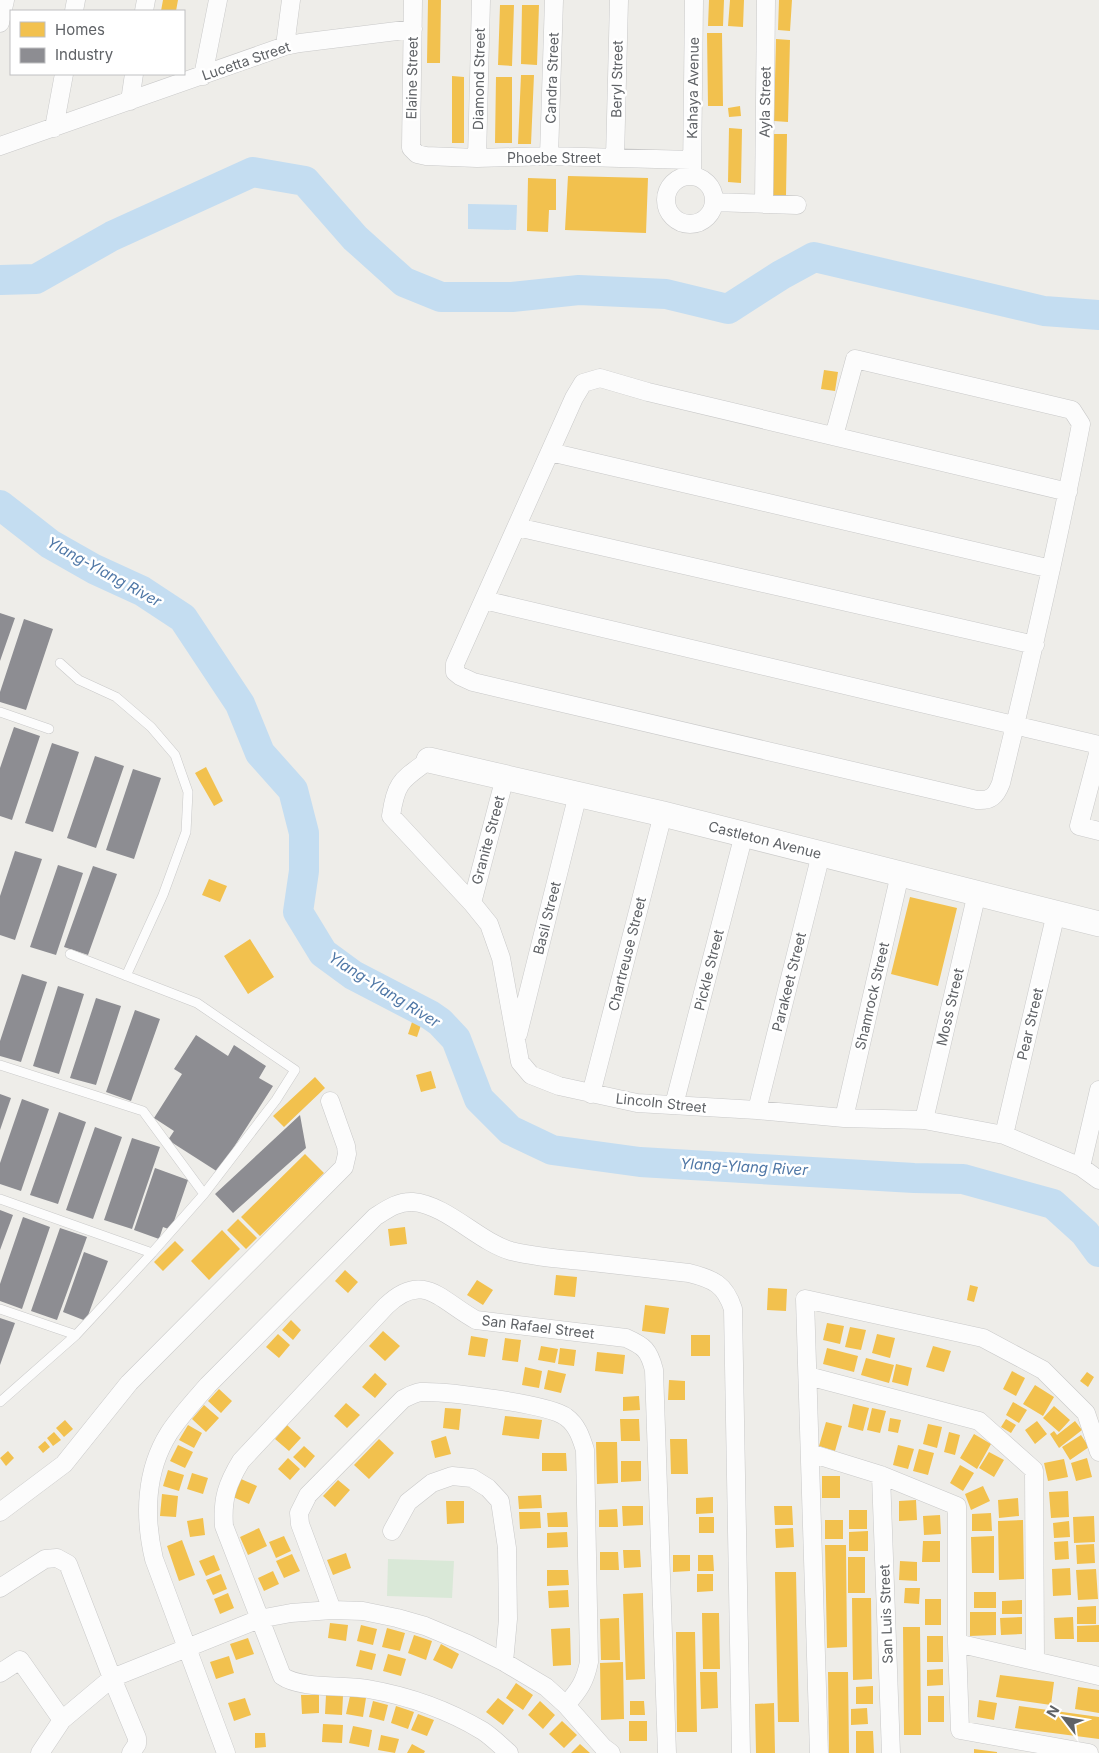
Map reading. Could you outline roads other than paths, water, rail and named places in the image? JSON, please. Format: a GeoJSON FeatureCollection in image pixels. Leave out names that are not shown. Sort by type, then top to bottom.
{"type":"FeatureCollection","features":[{"type":"Feature","properties":{"kind":"street"},"geometry":{"type":"LineString","coordinates":[[0,23],[5,0]]}},
{"type":"Feature","properties":{"kind":"street"},"geometry":{"type":"LineString","coordinates":[[203,76],[218,0]]}},
{"type":"Feature","properties":{"kind":"street"},"geometry":{"type":"LineString","coordinates":[[285,46],[291,0]]}},
{"type":"Feature","properties":{"kind":"street","name":"Elaine Street"},"geometry":{"type":"LineString","coordinates":[[413,0],[410,148],[417,154]]}},
{"type":"Feature","properties":{"kind":"street","name":"Diamond Street"},"geometry":{"type":"LineString","coordinates":[[477,158],[481,0]]}},
{"type":"Feature","properties":{"kind":"street","name":"Candra Street"},"geometry":{"type":"LineString","coordinates":[[550,156],[554,0]]}},
{"type":"Feature","properties":{"kind":"street","name":"Beryl Street"},"geometry":{"type":"LineString","coordinates":[[615,158],[619,0]]}},
{"type":"Feature","properties":{"kind":"street","name":"Kahaya Avenue"},"geometry":{"type":"LineString","coordinates":[[691,168],[694,0]]}},
{"type":"Feature","properties":{"kind":"street","name":"Ayla Street"},"geometry":{"type":"LineString","coordinates":[[764,204],[766,0]]}},
{"type":"Feature","properties":{"kind":"street","name":"Lucetta Street"},"geometry":{"type":"LineString","coordinates":[[0,146],[130,102],[285,46],[413,29]]}},
{"type":"Feature","properties":{"kind":"street"},"geometry":{"type":"LineString","coordinates":[[54,128],[64,75]]}},
{"type":"Feature","properties":{"kind":"street"},"geometry":{"type":"LineString","coordinates":[[130,102],[134,75]]}},
{"type":"Feature","properties":{"kind":"street","name":"Phoebe Street"},"geometry":{"type":"LineString","coordinates":[[417,154],[477,158],[550,156],[615,158],[691,168]]}},
{"type":"Feature","properties":{"kind":"street"},"geometry":{"type":"LineString","coordinates":[[691,168],[711,187],[714,194],[714,202],[708,216],[696,223],[688,224],[674,218],[667,205],[668,190],[677,179],[684,176],[691,168]]}},
{"type":"Feature","properties":{"kind":"street"},"geometry":{"type":"LineString","coordinates":[[714,202],[797,205]]}},
{"type":"Feature","properties":{"kind":"street"},"geometry":{"type":"LineString","coordinates":[[834,436],[855,359],[1072,410],[1081,424],[1068,492],[1035,645],[1015,725],[998,791],[986,800],[977,800],[473,682],[456,672],[455,664],[574,398],[583,383],[600,378],[648,392],[1068,492]]}},
{"type":"Feature","properties":{"kind":"street"},"geometry":{"type":"LineString","coordinates":[[550,452],[1051,569]]}},
{"type":"Feature","properties":{"kind":"street"},"geometry":{"type":"LineString","coordinates":[[517,526],[1035,645]]}},
{"type":"Feature","properties":{"kind":"street"},"geometry":{"type":"LineString","coordinates":[[484,600],[1099,745]]}},
{"type":"Feature","properties":{"kind":"street"},"geometry":{"type":"LineString","coordinates":[[1099,750],[1078,826],[1099,831]]}},
{"type":"Feature","properties":{"kind":"street","name":"Castleton Avenue"},"geometry":{"type":"LineString","coordinates":[[429,760],[664,814],[1099,924]]}},
{"type":"Feature","properties":{"kind":"street","name":"Lincoln Street"},"geometry":{"type":"LineString","coordinates":[[429,760],[401,780],[394,798],[391,816],[472,903],[489,924],[502,958],[520,1062],[531,1075],[559,1086],[637,1103],[757,1110],[844,1118],[924,1120],[1004,1135],[1081,1167],[1099,1180]]}},
{"type":"Feature","properties":{"kind":"street","name":"Granite Street"},"geometry":{"type":"LineString","coordinates":[[472,903],[505,777]]}},
{"type":"Feature","properties":{"kind":"street","name":"Basil Street"},"geometry":{"type":"LineString","coordinates":[[516,1041],[578,794]]}},
{"type":"Feature","properties":{"kind":"street","name":"Chartreuse Street"},"geometry":{"type":"LineString","coordinates":[[591,1094],[664,814]]}},
{"type":"Feature","properties":{"kind":"street","name":"Pickle Street"},"geometry":{"type":"LineString","coordinates":[[674,1105],[744,834]]}},
{"type":"Feature","properties":{"kind":"street","name":"Parakeet Street"},"geometry":{"type":"LineString","coordinates":[[757,1110],[821,854]]}},
{"type":"Feature","properties":{"kind":"street","name":"Shamrock Street"},"geometry":{"type":"LineString","coordinates":[[844,1118],[900,874]]}},
{"type":"Feature","properties":{"kind":"street","name":"Moss Street"},"geometry":{"type":"LineString","coordinates":[[924,1120],[977,893]]}},
{"type":"Feature","properties":{"kind":"street","name":"Pear Street"},"geometry":{"type":"LineString","coordinates":[[1004,1135],[1056,913]]}},
{"type":"Feature","properties":{"kind":"street"},"geometry":{"type":"LineString","coordinates":[[1081,1167],[1099,1090]]}},
{"type":"Feature","properties":{"kind":"street"},"geometry":{"type":"LineString","coordinates":[[0,1512],[64,1464],[129,1383],[344,1167],[347,1154],[346,1146],[330,1101]]}},
{"type":"Feature","properties":{"kind":"street"},"geometry":{"type":"LineString","coordinates":[[226,1753],[154,1559],[149,1538],[147,1516],[150,1481],[156,1461],[168,1434],[184,1412],[208,1386],[375,1218],[392,1206],[412,1202],[428,1206],[457,1220],[509,1251],[547,1258],[690,1273],[706,1277],[720,1285],[728,1295],[733,1309],[741,1753]]}},
{"type":"Feature","properties":{"kind":"street","name":"San Rafael Street"},"geometry":{"type":"LineString","coordinates":[[509,1753],[484,1732],[446,1712],[409,1698],[367,1689],[299,1683],[287,1680],[282,1676],[278,1668],[224,1526],[223,1508],[225,1493],[232,1476],[242,1461],[397,1295],[411,1289],[426,1290],[439,1296],[476,1320],[626,1338],[646,1349],[654,1370],[667,1753]]}},
{"type":"Feature","properties":{"kind":"street"},"geometry":{"type":"LineString","coordinates":[[818,1753],[805,1299],[983,1338],[1043,1370],[1086,1413],[1099,1452]]}},
{"type":"Feature","properties":{"kind":"street"},"geometry":{"type":"LineString","coordinates":[[808,1376],[979,1421],[1034,1470],[1035,1660]]}},
{"type":"Feature","properties":{"kind":"street"},"geometry":{"type":"LineString","coordinates":[[332,1610],[300,1524],[299,1513],[308,1495],[403,1399],[411,1394],[420,1392],[434,1393],[491,1399],[555,1411],[572,1422],[580,1435],[585,1450],[590,1662],[581,1688],[566,1705]]}},
{"type":"Feature","properties":{"kind":"street"},"geometry":{"type":"LineString","coordinates":[[810,1454],[881,1475],[957,1506],[957,1643],[960,1730],[1089,1753]]}},
{"type":"Feature","properties":{"kind":"street","name":"San Luis Street"},"geometry":{"type":"LineString","coordinates":[[881,1475],[892,1753]]}},
{"type":"Feature","properties":{"kind":"street"},"geometry":{"type":"LineString","coordinates":[[392,1531],[408,1502],[432,1483],[452,1476],[472,1478],[488,1488],[500,1501],[507,1548],[508,1619],[504,1662]]}},
{"type":"Feature","properties":{"kind":"street"},"geometry":{"type":"LineString","coordinates":[[0,1588],[45,1559],[57,1558],[68,1564],[137,1738],[137,1744],[131,1753]]}},
{"type":"Feature","properties":{"kind":"street"},"geometry":{"type":"LineString","coordinates":[[40,1753],[62,1720],[112,1678],[259,1619],[332,1610],[363,1611],[425,1626],[504,1662],[546,1687],[566,1705],[603,1747],[611,1753]]}},
{"type":"Feature","properties":{"kind":"street"},"geometry":{"type":"LineString","coordinates":[[957,1643],[1099,1676]]}},
{"type":"Feature","properties":{"kind":"street"},"geometry":{"type":"LineString","coordinates":[[0,1672],[20,1660],[62,1720]]}},
{"type":"Feature","properties":{"kind":"lane"},"geometry":{"type":"LineString","coordinates":[[60,663],[79,680],[116,696],[151,727],[175,755],[188,792],[186,832],[163,895],[126,976]]}},
{"type":"Feature","properties":{"kind":"lane"},"geometry":{"type":"LineString","coordinates":[[0,712],[48,729]]}},
{"type":"Feature","properties":{"kind":"lane"},"geometry":{"type":"LineString","coordinates":[[0,1402],[76,1335],[152,1253],[204,1194],[276,1100],[295,1070],[197,1003],[70,954]]}},
{"type":"Feature","properties":{"kind":"lane"},"geometry":{"type":"LineString","coordinates":[[0,1065],[143,1111],[204,1194]]}},
{"type":"Feature","properties":{"kind":"lane"},"geometry":{"type":"LineString","coordinates":[[0,1199],[152,1253]]}},
{"type":"Feature","properties":{"kind":"lane"},"geometry":{"type":"LineString","coordinates":[[0,1309],[76,1335]]}},
{"type":"Feature","properties":{"kind":"water"},"geometry":{"type":"Polygon","coordinates":[[[468,204],[517,205],[516,230],[468,229],[468,204]]]}},
{"type":"Feature","properties":{"kind":"waterway"},"geometry":{"type":"LineString","coordinates":[[0,280],[36,279],[112,236],[253,172],[305,181],[355,238],[404,282],[441,297],[512,297],[579,290],[666,294],[728,309],[781,275],[814,257],[1044,311],[1099,315]]}},
{"type":"Feature","properties":{"kind":"waterway","name":"Ylang-Ylang River"},"geometry":{"type":"LineString","coordinates":[[0,505],[50,544],[94,569],[142,591],[183,618],[240,704],[260,753],[293,790],[304,833],[304,871],[298,912],[323,953],[353,975],[440,1022],[456,1039],[479,1099],[510,1130],[552,1150],[640,1162],[914,1178],[963,1179],[1053,1204],[1085,1233],[1099,1252]]}}]}
